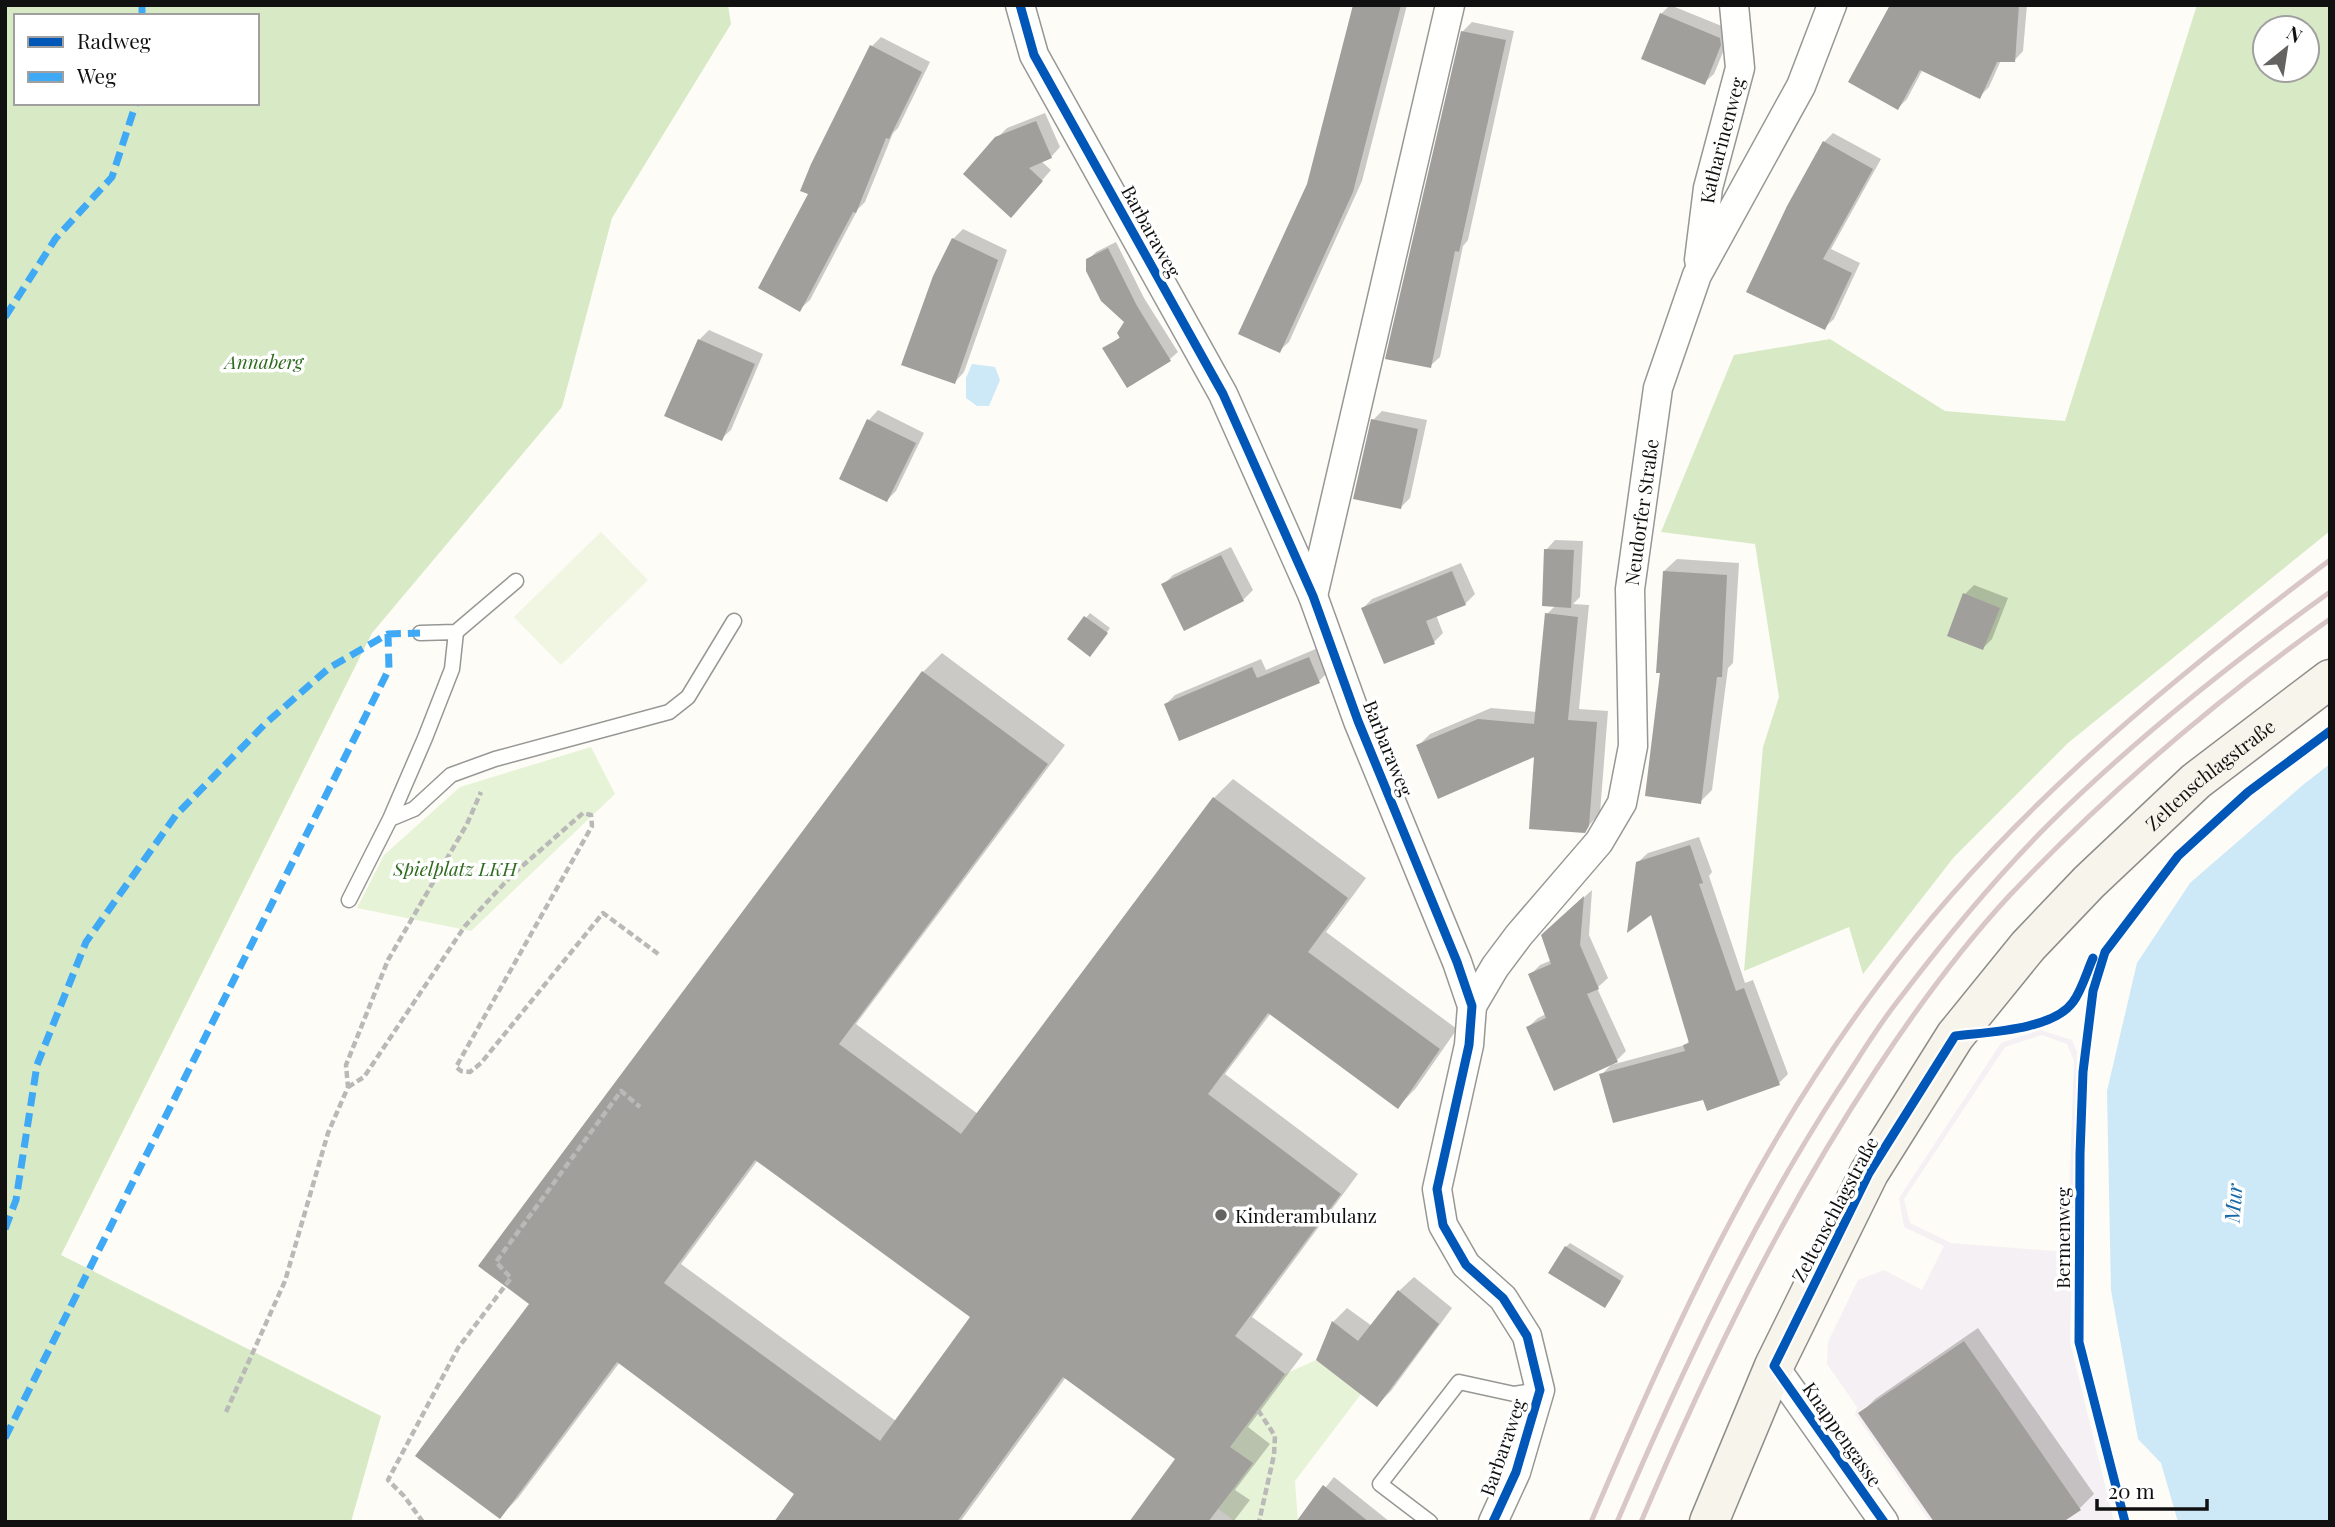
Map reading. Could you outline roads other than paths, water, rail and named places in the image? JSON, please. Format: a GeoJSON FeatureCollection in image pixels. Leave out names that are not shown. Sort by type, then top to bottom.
{"type":"FeatureCollection","features":[{"type":"Feature","properties":{"kind":"main road","name":"Zeltenschlagstraße"},"geometry":{"type":"LineString","coordinates":[[1709,1522],[1774,1366],[1869,1173],[1955,1036],[2028,946],[2089,882],[2196,781],[2330,679]]}},
{"type":"Feature","properties":{"kind":"street","name":"Barbaraweg"},"geometry":{"type":"LineString","coordinates":[[1020,5],[1034,55],[1223,394],[1313,596],[1358,721],[1457,962],[1472,1006],[1469,1045],[1437,1189],[1443,1225],[1466,1265],[1503,1298],[1527,1336],[1540,1391],[1516,1472],[1493,1522]]}},
{"type":"Feature","properties":{"kind":"street"},"geometry":{"type":"LineString","coordinates":[[1313,596],[1450,5]]}},
{"type":"Feature","properties":{"kind":"street","name":"Katharinenweg"},"geometry":{"type":"LineString","coordinates":[[1697,275],[1708,188],[1740,68],[1734,5]]}},
{"type":"Feature","properties":{"kind":"street","name":"Neudorfer Straße"},"geometry":{"type":"LineString","coordinates":[[1472,1006],[1495,967],[1519,935],[1599,842],[1622,803],[1633,746],[1630,589],[1658,388],[1697,275],[1801,86],[1832,5]]}},
{"type":"Feature","properties":{"kind":"street","name":"Knappengasse"},"geometry":{"type":"LineString","coordinates":[[1774,1366],[1884,1522]]}},
{"type":"Feature","properties":{"kind":"lane"},"geometry":{"type":"LineString","coordinates":[[420,633],[456,632],[516,581]]}},
{"type":"Feature","properties":{"kind":"lane"},"geometry":{"type":"LineString","coordinates":[[390,819],[414,809],[451,775],[495,759],[669,712],[688,697],[734,621]]}},
{"type":"Feature","properties":{"kind":"lane"},"geometry":{"type":"LineString","coordinates":[[349,900],[390,819],[425,738],[452,669],[456,632]]}},
{"type":"Feature","properties":{"kind":"lane"},"geometry":{"type":"LineString","coordinates":[[1430,1522],[1380,1484],[1459,1382],[1514,1394],[1540,1391]]}},
{"type":"Feature","properties":{"kind":"water"},"geometry":{"type":"Polygon","coordinates":[[[972,364],[995,367],[1000,380],[989,406],[977,406],[966,398],[966,378],[972,364]]]}},
{"type":"Feature","properties":{"kind":"water","name":"Mur"},"geometry":{"type":"Polygon","coordinates":[[[2330,764],[2330,1522],[2178,1522],[2161,1463],[2138,1439],[2111,1290],[2107,1091],[2137,963],[2190,883],[2330,764]]]}},
{"type":"Feature","properties":{"kind":"railway"},"geometry":{"type":"LineString","coordinates":[[1591,1522],[1652,1381],[1719,1243],[1794,1110],[1835,1045],[1880,983],[1928,922],[1979,864],[2090,755],[2208,655],[2330,560]]}},
{"type":"Feature","properties":{"kind":"railway"},"geometry":{"type":"LineString","coordinates":[[1617,1522],[1692,1356],[1774,1195],[1866,1046],[1915,979],[2009,866],[2115,762],[2256,646],[2330,592]]}},
{"type":"Feature","properties":{"kind":"railway"},"geometry":{"type":"LineString","coordinates":[[1641,1522],[1720,1347],[1778,1234],[1842,1124],[1891,1047],[1939,980],[2010,895],[2085,820],[2204,715],[2330,619]]}},
{"type":"Feature","properties":{"kind":"place","name":"Kinderambulanz"},"geometry":{"type":"Point","coordinates":[1221,1215]}},
{"type":"Feature","properties":{"kind":"park label","name":"Annaberg"},"geometry":{"type":"Point","coordinates":[264,361]}},
{"type":"Feature","properties":{"kind":"park label","name":"Spielplatz LKH"},"geometry":{"type":"Point","coordinates":[455,868]}}]}
